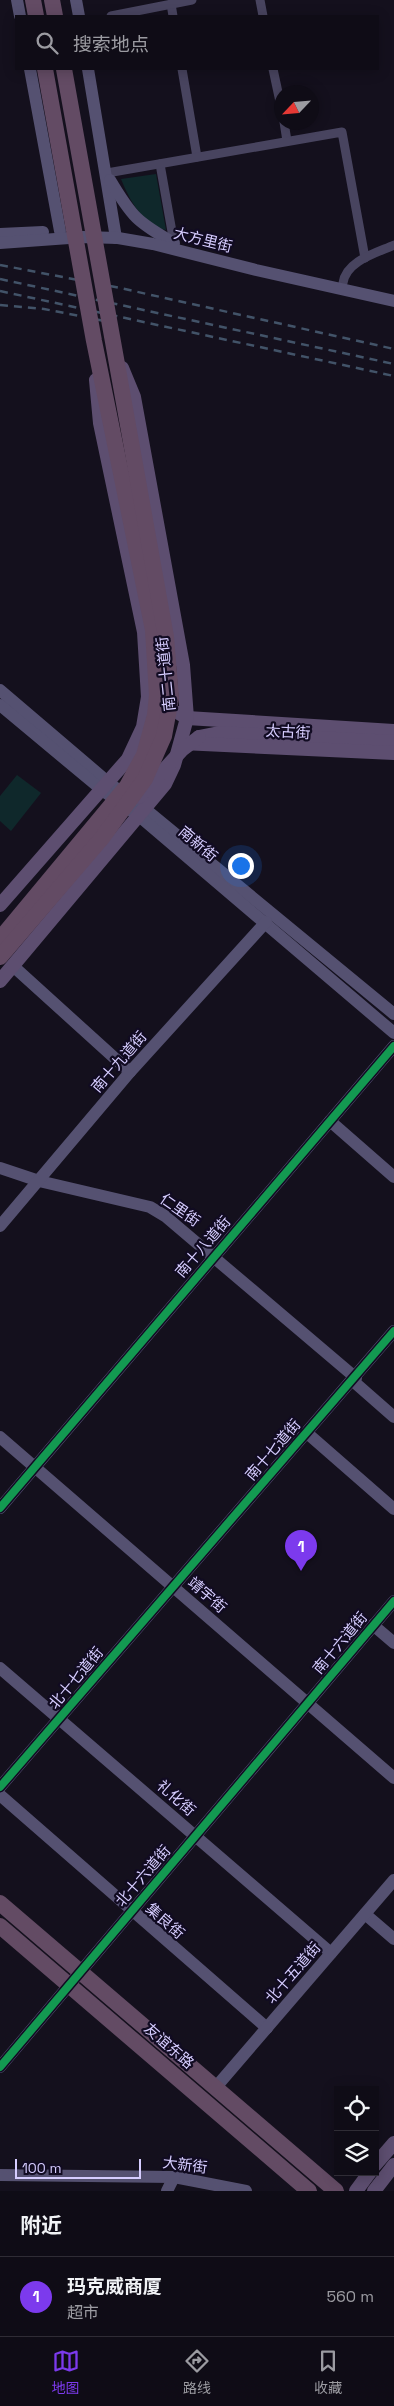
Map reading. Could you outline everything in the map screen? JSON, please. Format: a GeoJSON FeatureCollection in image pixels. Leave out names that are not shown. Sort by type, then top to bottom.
{"type":"FeatureCollection","features":[{"type":"Feature","properties":{"kind":"highway"},"geometry":{"type":"LineString","coordinates":[[33,0],[36,15]]}},
{"type":"Feature","properties":{"kind":"highway"},"geometry":{"type":"LineString","coordinates":[[52,0],[55,15]]}},
{"type":"Feature","properties":{"kind":"highway"},"geometry":{"type":"LineString","coordinates":[[0,940],[127,786],[144,755],[158,695],[153,630],[94,341],[45,70]]}},
{"type":"Feature","properties":{"kind":"highway"},"geometry":{"type":"LineString","coordinates":[[7,961],[145,779],[156,758],[164,736],[171,698],[166,636],[111,339],[64,70]]}},
{"type":"Feature","properties":{"kind":"highway","name":"友谊东路"},"geometry":{"type":"LineString","coordinates":[[0,1903],[336,2191]]}},
{"type":"Feature","properties":{"kind":"highway","name":"友谊东路"},"geometry":{"type":"LineString","coordinates":[[0,1926],[309,2191]]}},
{"type":"Feature","properties":{"kind":"main road","name":"南二十道街"},"geometry":{"type":"LineString","coordinates":[[0,981],[7,961],[165,784],[174,765],[187,718],[179,632],[140,425],[134,397],[111,339]]}},
{"type":"Feature","properties":{"kind":"main road","name":"南二十道街"},"geometry":{"type":"LineString","coordinates":[[0,907],[128,759],[144,727],[148,698],[144,632],[100,423],[94,341]]}},
{"type":"Feature","properties":{"kind":"main road"},"geometry":{"type":"LineString","coordinates":[[148,698],[187,718]]}},
{"type":"Feature","properties":{"kind":"main road","name":"太古街"},"geometry":{"type":"LineString","coordinates":[[187,718],[394,731]]}},
{"type":"Feature","properties":{"kind":"main road"},"geometry":{"type":"LineString","coordinates":[[144,727],[181,743]]}},
{"type":"Feature","properties":{"kind":"main road","name":"太古街"},"geometry":{"type":"LineString","coordinates":[[102,838],[182,750],[199,738],[219,733],[394,742]]}},
{"type":"Feature","properties":{"kind":"main road","name":"太古街"},"geometry":{"type":"LineString","coordinates":[[181,743],[394,753]]}},
{"type":"Feature","properties":{"kind":"main road"},"geometry":{"type":"LineString","coordinates":[[379,2160],[394,2143]]}},
{"type":"Feature","properties":{"kind":"main road"},"geometry":{"type":"LineString","coordinates":[[374,2191],[394,2165]]}},
{"type":"Feature","properties":{"kind":"main road"},"geometry":{"type":"LineString","coordinates":[[356,2191],[367,2176]]}},
{"type":"Feature","properties":{"kind":"street"},"geometry":{"type":"LineString","coordinates":[[17,0],[20,15]]}},
{"type":"Feature","properties":{"kind":"street"},"geometry":{"type":"LineString","coordinates":[[76,0],[79,15]]}},
{"type":"Feature","properties":{"kind":"street"},"geometry":{"type":"LineString","coordinates":[[116,15],[190,0]]}},
{"type":"Feature","properties":{"kind":"street"},"geometry":{"type":"LineString","coordinates":[[260,0],[263,15]]}},
{"type":"Feature","properties":{"kind":"street"},"geometry":{"type":"LineString","coordinates":[[171,4],[173,15]]}},
{"type":"Feature","properties":{"kind":"street"},"geometry":{"type":"LineString","coordinates":[[30,70],[60,231]]}},
{"type":"Feature","properties":{"kind":"street"},"geometry":{"type":"LineString","coordinates":[[88,70],[107,174],[115,235]]}},
{"type":"Feature","properties":{"kind":"street"},"geometry":{"type":"LineString","coordinates":[[182,70],[197,157]]}},
{"type":"Feature","properties":{"kind":"street"},"geometry":{"type":"LineString","coordinates":[[273,70],[276,85]]}},
{"type":"Feature","properties":{"kind":"street"},"geometry":{"type":"LineString","coordinates":[[285,130],[287,141]]}},
{"type":"Feature","properties":{"kind":"street"},"geometry":{"type":"LineString","coordinates":[[107,174],[342,132],[365,258]]}},
{"type":"Feature","properties":{"kind":"street"},"geometry":{"type":"LineString","coordinates":[[160,164],[174,243]]}},
{"type":"Feature","properties":{"kind":"street"},"geometry":{"type":"LineString","coordinates":[[107,174],[132,215],[142,225],[174,243]]}},
{"type":"Feature","properties":{"kind":"street","name":"大方里街"},"geometry":{"type":"LineString","coordinates":[[0,234],[60,231],[115,235],[174,243],[394,294]]}},
{"type":"Feature","properties":{"kind":"street","name":"大方里街"},"geometry":{"type":"LineString","coordinates":[[0,243],[115,235],[256,270],[394,301]]}},
{"type":"Feature","properties":{"kind":"street"},"geometry":{"type":"LineString","coordinates":[[343,283],[344,275],[351,266],[394,245]]}},
{"type":"Feature","properties":{"kind":"street","name":"南新街"},"geometry":{"type":"LineString","coordinates":[[0,690],[106,786]]}},
{"type":"Feature","properties":{"kind":"street","name":"南新街"},"geometry":{"type":"LineString","coordinates":[[0,705],[142,812],[394,1014]]}},
{"type":"Feature","properties":{"kind":"street","name":"南新街"},"geometry":{"type":"LineString","coordinates":[[142,812],[394,1033]]}},
{"type":"Feature","properties":{"kind":"street","name":"南十九道街"},"geometry":{"type":"LineString","coordinates":[[0,1226],[130,1072],[266,922]]}},
{"type":"Feature","properties":{"kind":"street"},"geometry":{"type":"LineString","coordinates":[[7,961],[130,1072]]}},
{"type":"Feature","properties":{"kind":"street","name":"南十八道街"},"geometry":{"type":"LineString","coordinates":[[0,1508],[394,1046]]}},
{"type":"Feature","properties":{"kind":"street"},"geometry":{"type":"LineString","coordinates":[[330,1121],[394,1177]]}},
{"type":"Feature","properties":{"kind":"street","name":"仁里街"},"geometry":{"type":"LineString","coordinates":[[0,1168],[39,1181],[150,1208],[165,1216],[213,1256],[394,1417]]}},
{"type":"Feature","properties":{"kind":"street","name":"南十七道街"},"geometry":{"type":"LineString","coordinates":[[172,1586],[354,1380],[394,1331]]}},
{"type":"Feature","properties":{"kind":"street"},"geometry":{"type":"LineString","coordinates":[[307,1433],[394,1509]]}},
{"type":"Feature","properties":{"kind":"street","name":"靖宇街"},"geometry":{"type":"LineString","coordinates":[[0,1437],[394,1778]]}},
{"type":"Feature","properties":{"kind":"street","name":"北十七道街"},"geometry":{"type":"LineString","coordinates":[[0,1787],[172,1586]]}},
{"type":"Feature","properties":{"kind":"street","name":"南十六道街"},"geometry":{"type":"LineString","coordinates":[[307,1703],[394,1601]]}},
{"type":"Feature","properties":{"kind":"street"},"geometry":{"type":"LineString","coordinates":[[373,1625],[394,1643]]}},
{"type":"Feature","properties":{"kind":"street","name":"礼化街"},"geometry":{"type":"LineString","coordinates":[[0,1668],[331,1953]]}},
{"type":"Feature","properties":{"kind":"street","name":"北十六道街"},"geometry":{"type":"LineString","coordinates":[[0,2067],[196,1837],[307,1703]]}},
{"type":"Feature","properties":{"kind":"street","name":"集良街"},"geometry":{"type":"LineString","coordinates":[[0,1795],[267,2028]]}},
{"type":"Feature","properties":{"kind":"street","name":"北十五道街"},"geometry":{"type":"LineString","coordinates":[[216,2087],[394,1880]]}},
{"type":"Feature","properties":{"kind":"street"},"geometry":{"type":"LineString","coordinates":[[365,1914],[394,1939]]}},
{"type":"Feature","properties":{"kind":"street","name":"大新街"},"geometry":{"type":"LineString","coordinates":[[0,2175],[174,2177],[246,2191]]}},
{"type":"Feature","properties":{"kind":"street"},"geometry":{"type":"LineString","coordinates":[[167,2191],[174,2177]]}},
{"type":"Feature","properties":{"kind":"green space"},"geometry":{"type":"Polygon","coordinates":[[[156,174],[166,230],[150,223],[144,217],[128,195],[121,179],[156,174]]]}},
{"type":"Feature","properties":{"kind":"green space"},"geometry":{"type":"Polygon","coordinates":[[[17,775],[41,793],[11,831],[0,821],[0,796],[17,775]]]}},
{"type":"Feature","properties":{"kind":"railway"},"geometry":{"type":"LineString","coordinates":[[0,265],[120,288],[394,349]]}},
{"type":"Feature","properties":{"kind":"railway"},"geometry":{"type":"LineString","coordinates":[[0,279],[394,364]]}},
{"type":"Feature","properties":{"kind":"railway"},"geometry":{"type":"LineString","coordinates":[[0,291],[394,376]]}},
{"type":"Feature","properties":{"kind":"railway"},"geometry":{"type":"LineString","coordinates":[[0,305],[44,309],[110,322]]}},
{"type":"Feature","properties":{"kind":"cycle path"},"geometry":{"type":"LineString","coordinates":[[0,1508],[394,1046]]}},
{"type":"Feature","properties":{"kind":"cycle path"},"geometry":{"type":"LineString","coordinates":[[0,1787],[394,1331]]}},
{"type":"Feature","properties":{"kind":"cycle path"},"geometry":{"type":"LineString","coordinates":[[0,2067],[394,1601]]}},
{"type":"Feature","properties":{"kind":"place","name":"玛克威商厦"},"geometry":{"type":"Point","coordinates":[301,1571]}}]}
